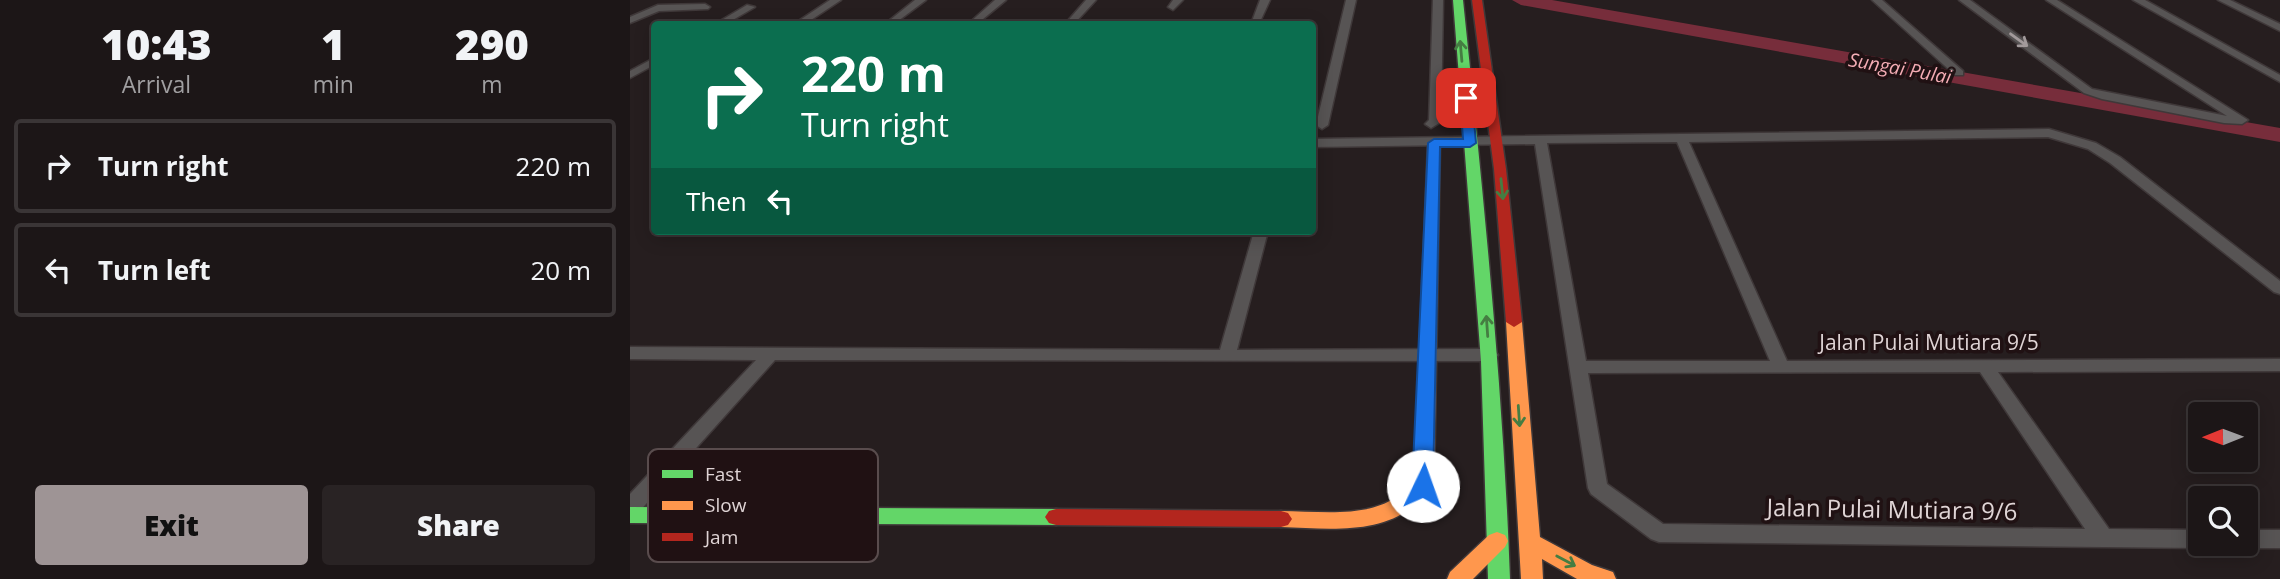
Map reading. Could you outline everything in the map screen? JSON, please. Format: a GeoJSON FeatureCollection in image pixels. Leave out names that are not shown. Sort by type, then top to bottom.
{"type":"FeatureCollection","features":[{"type":"Feature","properties":{"kind":"street"},"geometry":{"type":"LineString","coordinates":[[804,21],[836,0]]}},
{"type":"Feature","properties":{"kind":"street"},"geometry":{"type":"LineString","coordinates":[[893,21],[921,0]]}},
{"type":"Feature","properties":{"kind":"street"},"geometry":{"type":"LineString","coordinates":[[976,21],[1001,0]]}},
{"type":"Feature","properties":{"kind":"street"},"geometry":{"type":"LineString","coordinates":[[1072,21],[1091,0]]}},
{"type":"Feature","properties":{"kind":"street"},"geometry":{"type":"LineString","coordinates":[[1256,21],[1265,0]]}},
{"type":"Feature","properties":{"kind":"street"},"geometry":{"type":"LineString","coordinates":[[1322,125],[1351,0]]}},
{"type":"Feature","properties":{"kind":"street"},"geometry":{"type":"LineString","coordinates":[[1431,124],[1435,122],[1438,0]]}},
{"type":"Feature","properties":{"kind":"street"},"geometry":{"type":"LineString","coordinates":[[1458,0],[1497,455],[1499,579]]}},
{"type":"Feature","properties":{"kind":"street"},"geometry":{"type":"LineString","coordinates":[[1477,0],[1497,143],[1510,272],[1532,579]]}},
{"type":"Feature","properties":{"kind":"street"},"geometry":{"type":"LineString","coordinates":[[1877,0],[1959,73]]}},
{"type":"Feature","properties":{"kind":"street"},"geometry":{"type":"LineString","coordinates":[[1964,0],[2093,93],[2224,119],[2242,120],[2051,0]]}},
{"type":"Feature","properties":{"kind":"street"},"geometry":{"type":"LineString","coordinates":[[2138,0],[2280,79]]}},
{"type":"Feature","properties":{"kind":"street"},"geometry":{"type":"LineString","coordinates":[[2223,0],[2280,28]]}},
{"type":"Feature","properties":{"kind":"street"},"geometry":{"type":"LineString","coordinates":[[630,20],[658,8],[705,7]]}},
{"type":"Feature","properties":{"kind":"street"},"geometry":{"type":"LineString","coordinates":[[725,21],[750,7]]}},
{"type":"Feature","properties":{"kind":"street"},"geometry":{"type":"LineString","coordinates":[[630,75],[651,63]]}},
{"type":"Feature","properties":{"kind":"street"},"geometry":{"type":"LineString","coordinates":[[1316,143],[1497,143],[2049,134],[2072,138],[2115,160],[2280,289]]}},
{"type":"Feature","properties":{"kind":"street"},"geometry":{"type":"LineString","coordinates":[[1682,140],[1781,366]]}},
{"type":"Feature","properties":{"kind":"street"},"geometry":{"type":"LineString","coordinates":[[1541,142],[1577,367]]}},
{"type":"Feature","properties":{"kind":"street"},"geometry":{"type":"LineString","coordinates":[[878,516],[1335,519],[1382,516],[1419,492],[1423,486],[1434,143]]}},
{"type":"Feature","properties":{"kind":"street"},"geometry":{"type":"LineString","coordinates":[[1227,355],[1260,235]]}},
{"type":"Feature","properties":{"kind":"street"},"geometry":{"type":"LineString","coordinates":[[630,353],[1489,355]]}},
{"type":"Feature","properties":{"kind":"street"},"geometry":{"type":"LineString","coordinates":[[684,449],[771,354]]}},
{"type":"Feature","properties":{"kind":"street","name":"Jalan Pulai Mutiara 9/5"},"geometry":{"type":"LineString","coordinates":[[1577,367],[2280,365]]}},
{"type":"Feature","properties":{"kind":"street"},"geometry":{"type":"LineString","coordinates":[[1985,366],[2104,539]]}},
{"type":"Feature","properties":{"kind":"street","name":"Jalan Pulai Mutiara 9/6"},"geometry":{"type":"LineString","coordinates":[[1577,367],[1598,488],[1659,533],[2188,539]]}},
{"type":"Feature","properties":{"kind":"street"},"geometry":{"type":"LineString","coordinates":[[630,508],[648,488]]}},
{"type":"Feature","properties":{"kind":"street"},"geometry":{"type":"LineString","coordinates":[[630,514],[648,514]]}},
{"type":"Feature","properties":{"kind":"street"},"geometry":{"type":"LineString","coordinates":[[2258,539],[2280,539]]}},
{"type":"Feature","properties":{"kind":"street"},"geometry":{"type":"LineString","coordinates":[[1458,579],[1497,541]]}},
{"type":"Feature","properties":{"kind":"street"},"geometry":{"type":"LineString","coordinates":[[1528,541],[1586,572],[1605,579]]}},
{"type":"Feature","properties":{"kind":"waterway","name":"Sungai Pulai"},"geometry":{"type":"LineString","coordinates":[[1521,0],[2280,135]]}},
{"type":"Feature","properties":{"kind":"traffic: fast"},"geometry":{"type":"LineString","coordinates":[[1458,0],[1489,361],[1499,579]]}},
{"type":"Feature","properties":{"kind":"traffic: fast"},"geometry":{"type":"LineString","coordinates":[[630,515],[648,515]]}},
{"type":"Feature","properties":{"kind":"traffic: fast"},"geometry":{"type":"LineString","coordinates":[[878,516],[1056,517]]}},
{"type":"Feature","properties":{"kind":"traffic: slow"},"geometry":{"type":"LineString","coordinates":[[1281,519],[1340,520],[1381,514],[1399,507],[1414,496],[1424,480],[1434,143]]}},
{"type":"Feature","properties":{"kind":"traffic: slow"},"geometry":{"type":"LineString","coordinates":[[1514,322],[1532,579]]}},
{"type":"Feature","properties":{"kind":"traffic: slow"},"geometry":{"type":"LineString","coordinates":[[1458,579],[1497,541]]}},
{"type":"Feature","properties":{"kind":"traffic: slow"},"geometry":{"type":"LineString","coordinates":[[1528,541],[1586,573],[1605,579]]}},
{"type":"Feature","properties":{"kind":"traffic: jam"},"geometry":{"type":"LineString","coordinates":[[1477,0],[1500,169],[1514,322]]}},
{"type":"Feature","properties":{"kind":"traffic: jam"},"geometry":{"type":"LineString","coordinates":[[1056,517],[1281,519]]}},
{"type":"Feature","properties":{"kind":"route"},"geometry":{"type":"LineString","coordinates":[[1423,486],[1434,143],[1470,143],[1466,98]]}}]}
